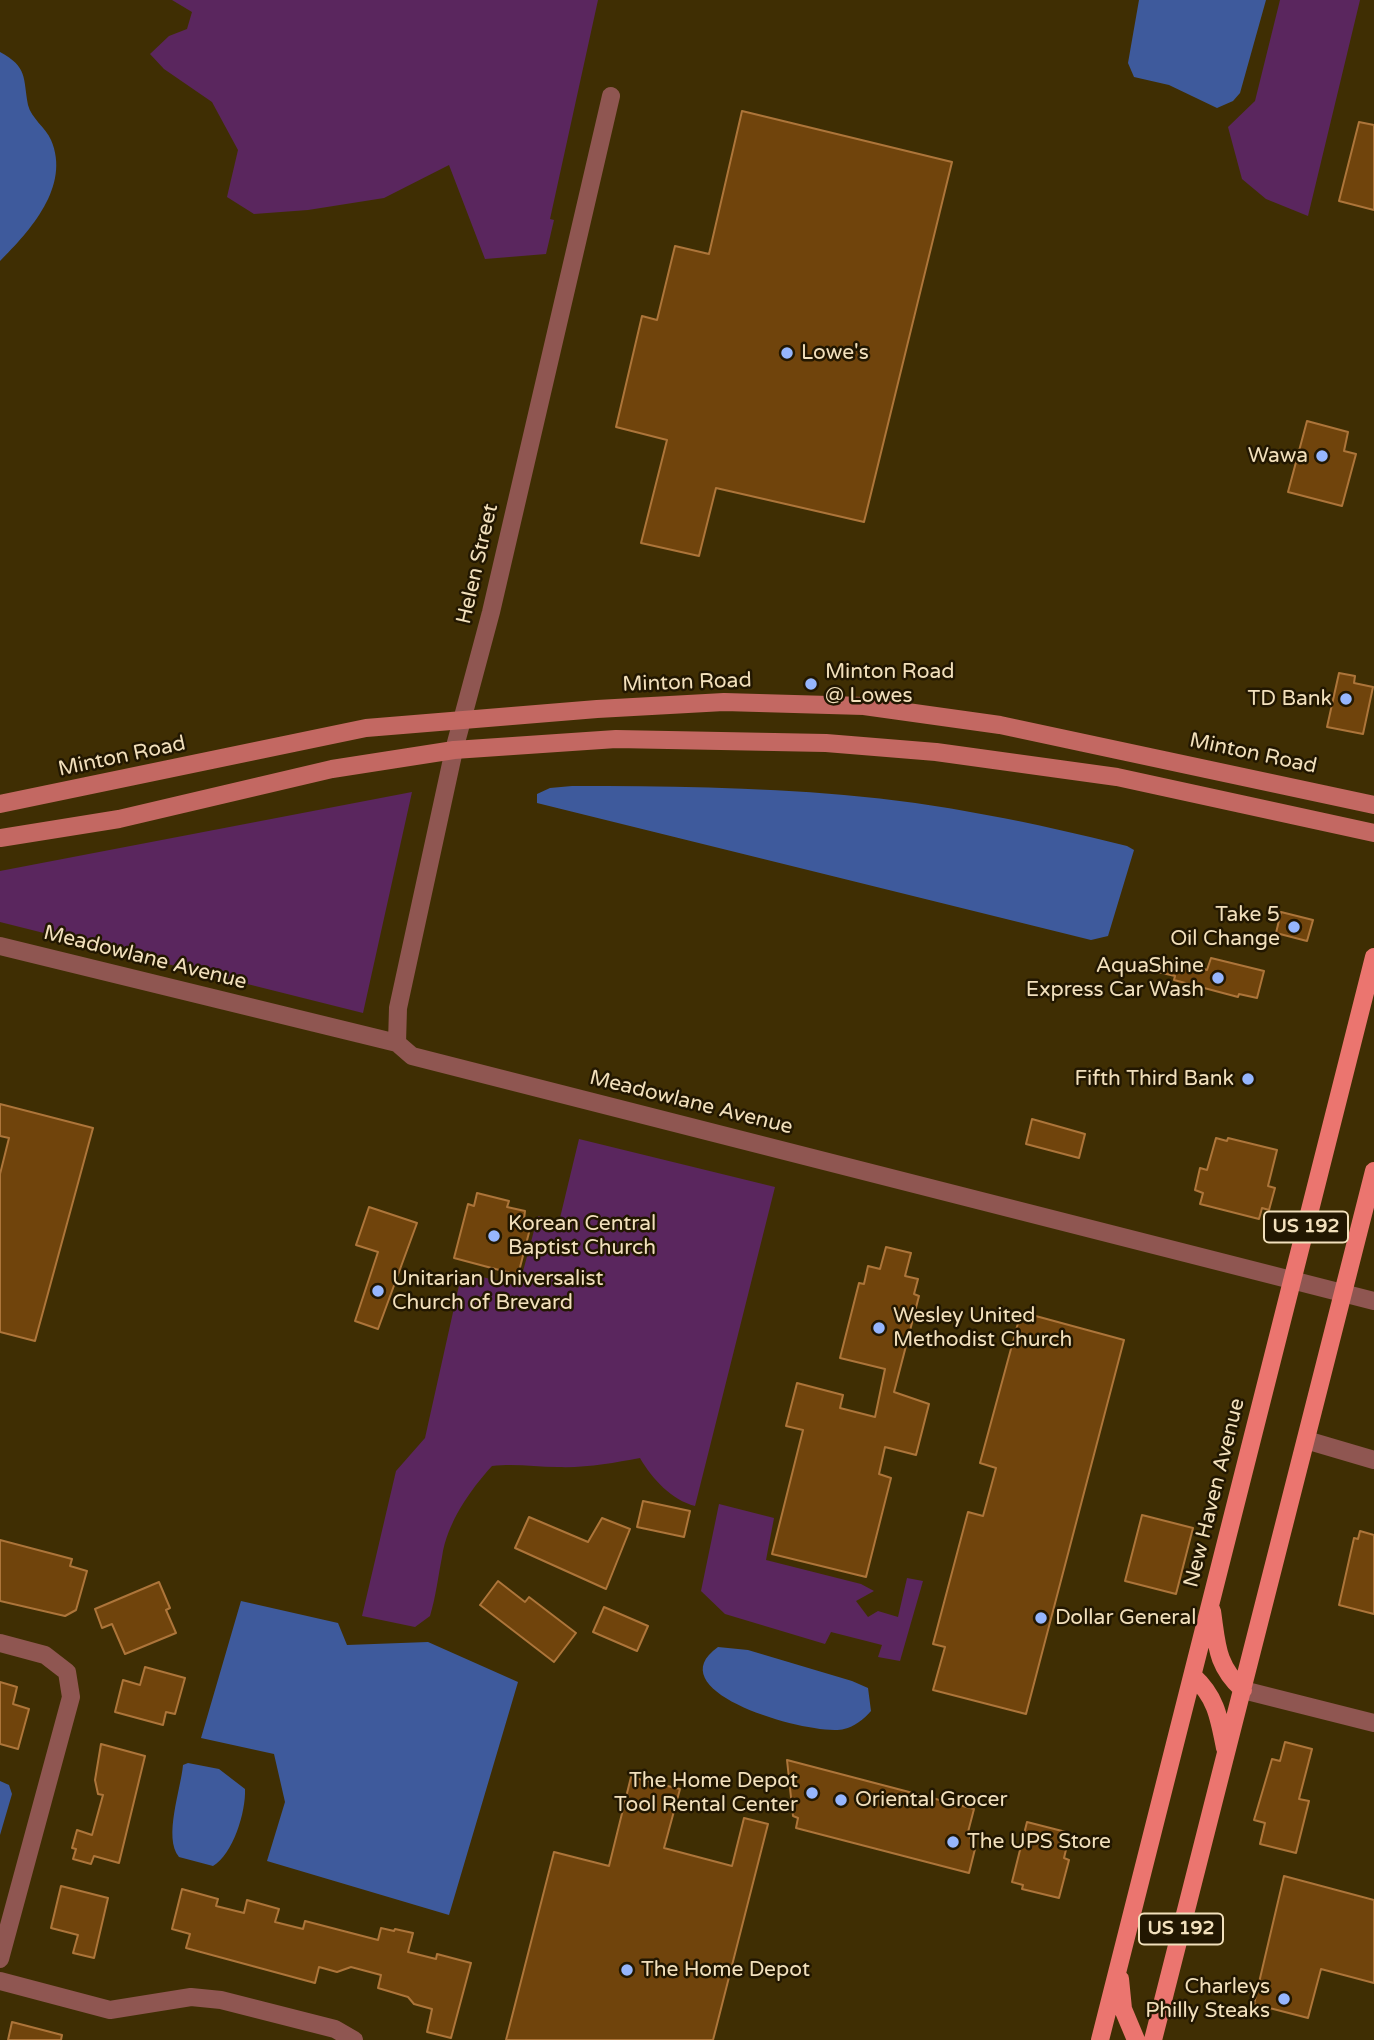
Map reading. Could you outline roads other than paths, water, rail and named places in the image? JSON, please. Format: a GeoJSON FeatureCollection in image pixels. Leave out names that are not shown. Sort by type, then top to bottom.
{"type":"FeatureCollection","features":[{"type":"Feature","properties":{"kind":"main road","name":"Minton Road"},"geometry":{"type":"LineString","coordinates":[[0,804],[366,728],[724,702],[864,706],[1000,725],[1374,805]]}},
{"type":"Feature","properties":{"kind":"main road"},"geometry":{"type":"LineString","coordinates":[[0,838],[119,819],[319,771],[454,750],[629,739],[826,743],[936,752],[1117,777],[1374,833]]}},
{"type":"Feature","properties":{"kind":"main road","name":"New Haven Avenue"},"geometry":{"type":"LineString","coordinates":[[1106,2036],[1119,1962],[1374,957]]}},
{"type":"Feature","properties":{"kind":"main road","name":"US 192"},"geometry":{"type":"LineString","coordinates":[[1153,2040],[1374,1171]]}},
{"type":"Feature","properties":{"kind":"main road"},"geometry":{"type":"LineString","coordinates":[[1211,1600],[1219,1658],[1229,1676],[1243,1690]]}},
{"type":"Feature","properties":{"kind":"main road"},"geometry":{"type":"LineString","coordinates":[[1193,1676],[1209,1690],[1218,1707],[1226,1755]]}},
{"type":"Feature","properties":{"kind":"main road"},"geometry":{"type":"LineString","coordinates":[[1119,1962],[1123,2009],[1136,2040]]}},
{"type":"Feature","properties":{"kind":"street","name":"Helen Street"},"geometry":{"type":"LineString","coordinates":[[397,1044],[398,1008],[454,750],[464,720],[611,96]]}},
{"type":"Feature","properties":{"kind":"street","name":"Meadowlane Avenue"},"geometry":{"type":"LineString","coordinates":[[0,946],[397,1044],[412,1056],[1374,1301]]}},
{"type":"Feature","properties":{"kind":"street"},"geometry":{"type":"LineString","coordinates":[[1306,1440],[1374,1460]]}},
{"type":"Feature","properties":{"kind":"street"},"geometry":{"type":"LineString","coordinates":[[0,1643],[46,1655],[67,1672],[71,1697],[0,1959]]}},
{"type":"Feature","properties":{"kind":"street"},"geometry":{"type":"LineString","coordinates":[[1243,1690],[1374,1723]]}},
{"type":"Feature","properties":{"kind":"street"},"geometry":{"type":"LineString","coordinates":[[0,1980],[110,2010],[191,1997],[221,2000],[335,2029],[354,2040]]}},
{"type":"Feature","properties":{"kind":"water"},"geometry":{"type":"Polygon","coordinates":[[[1139,0],[1266,0],[1240,93],[1233,101],[1217,108],[1169,85],[1134,77],[1128,63],[1139,0]]]}},
{"type":"Feature","properties":{"kind":"water"},"geometry":{"type":"Polygon","coordinates":[[[0,52],[9,57],[23,74],[30,110],[51,140],[56,157],[56,174],[52,191],[35,222],[0,261],[0,52]]]}},
{"type":"Feature","properties":{"kind":"water"},"geometry":{"type":"Polygon","coordinates":[[[572,786],[742,789],[880,799],[1022,822],[1127,846],[1134,850],[1108,936],[1091,940],[537,803],[537,794],[550,788],[572,786]]]}},
{"type":"Feature","properties":{"kind":"water"},"geometry":{"type":"Polygon","coordinates":[[[241,1601],[338,1623],[347,1645],[428,1642],[518,1682],[449,1915],[267,1861],[285,1802],[274,1754],[201,1738],[241,1601]]]}},
{"type":"Feature","properties":{"kind":"water"},"geometry":{"type":"Polygon","coordinates":[[[718,1647],[748,1650],[852,1681],[868,1688],[871,1711],[851,1726],[828,1730],[774,1719],[746,1708],[722,1695],[706,1680],[704,1664],[718,1647]]]}},
{"type":"Feature","properties":{"kind":"water"},"geometry":{"type":"Polygon","coordinates":[[[188,1763],[219,1769],[245,1789],[237,1832],[227,1852],[213,1866],[179,1857],[174,1849],[174,1813],[183,1765],[188,1763]]]}},
{"type":"Feature","properties":{"kind":"water"},"geometry":{"type":"Polygon","coordinates":[[[0,1781],[9,1785],[12,1794],[0,1835],[0,1781]]]}},
{"type":"Feature","properties":{"kind":"place","name":"Lowe's"},"geometry":{"type":"Point","coordinates":[787,353]}},
{"type":"Feature","properties":{"kind":"place","name":"Wawa"},"geometry":{"type":"Point","coordinates":[1322,456]}},
{"type":"Feature","properties":{"kind":"place","name":"Minton Road @ Lowes"},"geometry":{"type":"Point","coordinates":[811,684]}},
{"type":"Feature","properties":{"kind":"place","name":"TD Bank"},"geometry":{"type":"Point","coordinates":[1346,699]}},
{"type":"Feature","properties":{"kind":"place","name":"Take 5 Oil Change"},"geometry":{"type":"Point","coordinates":[1294,927]}},
{"type":"Feature","properties":{"kind":"place","name":"AquaShine Express Car Wash"},"geometry":{"type":"Point","coordinates":[1218,978]}},
{"type":"Feature","properties":{"kind":"place","name":"Fifth Third Bank"},"geometry":{"type":"Point","coordinates":[1248,1079]}},
{"type":"Feature","properties":{"kind":"place","name":"Korean Central Baptist Church"},"geometry":{"type":"Point","coordinates":[494,1236]}},
{"type":"Feature","properties":{"kind":"place","name":"Unitarian Universalist Church of Brevard"},"geometry":{"type":"Point","coordinates":[378,1291]}},
{"type":"Feature","properties":{"kind":"place","name":"Wesley United Methodist Church"},"geometry":{"type":"Point","coordinates":[879,1328]}},
{"type":"Feature","properties":{"kind":"place","name":"Dollar General"},"geometry":{"type":"Point","coordinates":[1041,1618]}},
{"type":"Feature","properties":{"kind":"place","name":"The Home Depot Tool Rental Center"},"geometry":{"type":"Point","coordinates":[812,1793]}},
{"type":"Feature","properties":{"kind":"place","name":"Oriental Grocer"},"geometry":{"type":"Point","coordinates":[841,1800]}},
{"type":"Feature","properties":{"kind":"place","name":"The UPS Store"},"geometry":{"type":"Point","coordinates":[953,1842]}},
{"type":"Feature","properties":{"kind":"place","name":"The Home Depot"},"geometry":{"type":"Point","coordinates":[627,1970]}},
{"type":"Feature","properties":{"kind":"place","name":"Charleys Philly Steaks"},"geometry":{"type":"Point","coordinates":[1284,1999]}}]}
